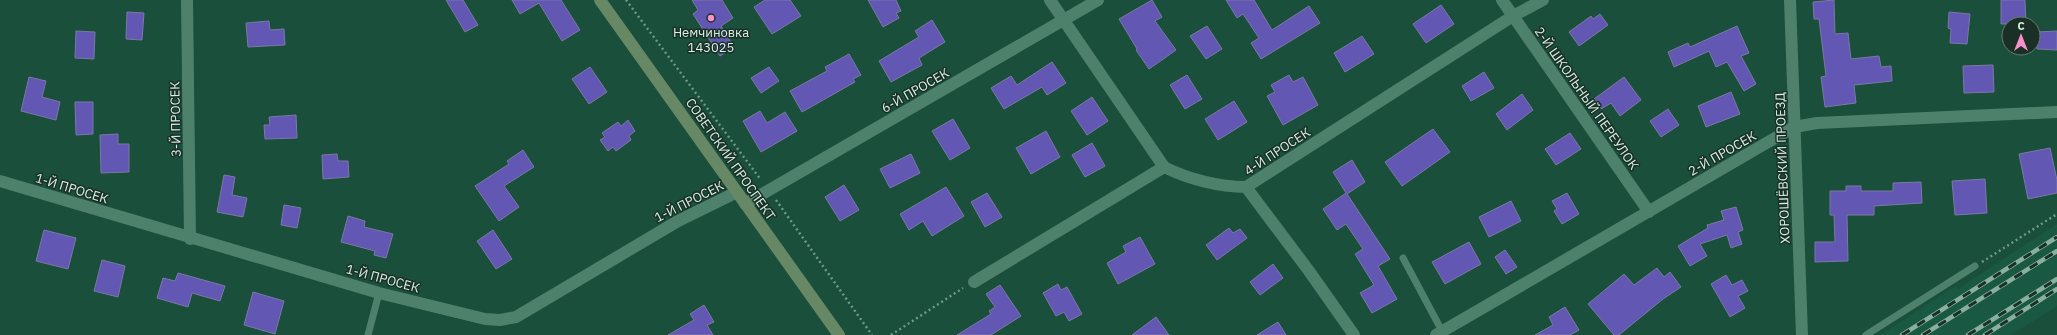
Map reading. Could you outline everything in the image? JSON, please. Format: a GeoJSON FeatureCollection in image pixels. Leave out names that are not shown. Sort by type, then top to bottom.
{"type":"FeatureCollection","features":[{"type":"Feature","properties":{"kind":"street","name":"3-Й ПРОСЕК"},"geometry":{"type":"LineString","coordinates":[[187,0],[190,239]]}},
{"type":"Feature","properties":{"kind":"street","name":"СОВЕТСКИЙ ПРОСПЕКТ"},"geometry":{"type":"LineString","coordinates":[[600,0],[839,335]]}},
{"type":"Feature","properties":{"kind":"street"},"geometry":{"type":"LineString","coordinates":[[974,282],[1164,167],[1050,0]]}},
{"type":"Feature","properties":{"kind":"street","name":"6-Й ПРОСЕК"},"geometry":{"type":"LineString","coordinates":[[745,204],[1098,0]]}},
{"type":"Feature","properties":{"kind":"street","name":"2-Й ШКОЛЬНЫЙ ПЕРЕУЛОК"},"geometry":{"type":"LineString","coordinates":[[1502,0],[1649,212]]}},
{"type":"Feature","properties":{"kind":"street","name":"4-Й ПРОСЕК"},"geometry":{"type":"LineString","coordinates":[[1164,167],[1176,173],[1230,187],[1246,187],[1513,16],[1543,0]]}},
{"type":"Feature","properties":{"kind":"street","name":"ХОРОШЁВСКИЙ ПРОЕЗД"},"geometry":{"type":"LineString","coordinates":[[1790,0],[1802,335]]}},
{"type":"Feature","properties":{"kind":"street","name":"2-Й ПРОСЕК"},"geometry":{"type":"LineString","coordinates":[[1439,333],[1794,127],[1816,123],[2057,112]]}},
{"type":"Feature","properties":{"kind":"street","name":"1-Й ПРОСЕК"},"geometry":{"type":"LineString","coordinates":[[0,182],[190,239],[379,293],[485,319],[500,320],[516,317],[678,221],[737,192]]}},
{"type":"Feature","properties":{"kind":"street"},"geometry":{"type":"LineString","coordinates":[[1246,187],[1310,271],[1354,335]]}},
{"type":"Feature","properties":{"kind":"lane"},"geometry":{"type":"LineString","coordinates":[[1403,258],[1439,333]]}},
{"type":"Feature","properties":{"kind":"lane"},"geometry":{"type":"LineString","coordinates":[[1866,335],[1975,266]]}},
{"type":"Feature","properties":{"kind":"lane"},"geometry":{"type":"LineString","coordinates":[[368,335],[379,293]]}},
{"type":"Feature","properties":{"kind":"path"},"geometry":{"type":"LineString","coordinates":[[626,0],[768,190],[872,335]]}},
{"type":"Feature","properties":{"kind":"path"},"geometry":{"type":"LineString","coordinates":[[1975,266],[2057,214]]}},
{"type":"Feature","properties":{"kind":"path"},"geometry":{"type":"LineString","coordinates":[[891,335],[974,282]]}},
{"type":"Feature","properties":{"kind":"shaded area"},"geometry":{"type":"Polygon","coordinates":[[[2057,224],[2057,306],[2011,335],[1880,335],[1956,286],[1958,289],[2057,224]]]}},
{"type":"Feature","properties":{"kind":"building"},"geometry":{"type":"Polygon","coordinates":[[[446,0],[463,0],[478,25],[465,32],[446,0]]]}},
{"type":"Feature","properties":{"kind":"building"},"geometry":{"type":"Polygon","coordinates":[[[512,0],[561,0],[580,30],[562,41],[539,3],[520,14],[512,0]]]}},
{"type":"Feature","properties":{"kind":"building"},"geometry":{"type":"Polygon","coordinates":[[[692,0],[722,0],[733,18],[721,26],[734,47],[720,56],[693,14],[698,10],[692,0]]]}},
{"type":"Feature","properties":{"kind":"building"},"geometry":{"type":"Polygon","coordinates":[[[765,0],[790,0],[801,16],[772,34],[754,7],[765,0]]]}},
{"type":"Feature","properties":{"kind":"building"},"geometry":{"type":"Polygon","coordinates":[[[868,0],[896,0],[901,11],[896,13],[899,18],[883,27],[868,0]]]}},
{"type":"Feature","properties":{"kind":"building"},"geometry":{"type":"Polygon","coordinates":[[[1152,0],[1162,17],[1155,21],[1176,50],[1149,69],[1136,50],[1137,49],[1119,19],[1152,0]]]}},
{"type":"Feature","properties":{"kind":"building"},"geometry":{"type":"Polygon","coordinates":[[[1226,0],[1254,0],[1272,30],[1309,6],[1320,23],[1261,59],[1251,43],[1259,38],[1243,14],[1237,18],[1226,0]]]}},
{"type":"Feature","properties":{"kind":"building"},"geometry":{"type":"Polygon","coordinates":[[[1834,0],[1835,34],[1848,33],[1851,59],[1879,56],[1881,67],[1891,66],[1892,81],[1854,85],[1856,103],[1825,107],[1821,77],[1826,76],[1819,19],[1814,19],[1813,2],[1834,0]]]}},
{"type":"Feature","properties":{"kind":"building"},"geometry":{"type":"Polygon","coordinates":[[[2001,0],[2025,0],[2026,16],[2001,16],[2001,0]]]}},
{"type":"Feature","properties":{"kind":"building"},"geometry":{"type":"Polygon","coordinates":[[[1441,5],[1454,24],[1426,43],[1413,24],[1441,5]]]}},
{"type":"Feature","properties":{"kind":"building"},"geometry":{"type":"Polygon","coordinates":[[[127,12],[144,13],[142,40],[126,39],[127,12]]]}},
{"type":"Feature","properties":{"kind":"building"},"geometry":{"type":"Polygon","coordinates":[[[1949,12],[1970,14],[1967,44],[1950,43],[1951,29],[1948,28],[1949,12]]]}},
{"type":"Feature","properties":{"kind":"building"},"geometry":{"type":"Polygon","coordinates":[[[1600,14],[1608,25],[1579,46],[1569,32],[1591,16],[1593,19],[1600,14]]]}},
{"type":"Feature","properties":{"kind":"building"},"geometry":{"type":"Polygon","coordinates":[[[932,20],[945,42],[919,58],[922,65],[891,82],[879,61],[919,37],[915,31],[932,20]]]}},
{"type":"Feature","properties":{"kind":"building"},"geometry":{"type":"Polygon","coordinates":[[[269,21],[270,30],[284,29],[285,45],[248,47],[246,23],[269,21]]]}},
{"type":"Feature","properties":{"kind":"building"},"geometry":{"type":"Polygon","coordinates":[[[1207,26],[1222,49],[1206,59],[1190,36],[1207,26]]]}},
{"type":"Feature","properties":{"kind":"building"},"geometry":{"type":"Polygon","coordinates":[[[1737,26],[1749,53],[1741,56],[1756,84],[1744,91],[1727,62],[1716,67],[1709,51],[1674,67],[1668,52],[1688,43],[1690,47],[1737,26]]]}},
{"type":"Feature","properties":{"kind":"building"},"geometry":{"type":"Polygon","coordinates":[[[76,31],[95,32],[94,59],[75,58],[76,31]]]}},
{"type":"Feature","properties":{"kind":"building"},"geometry":{"type":"Polygon","coordinates":[[[2057,31],[2057,50],[2041,49],[2041,32],[2057,31]]]}},
{"type":"Feature","properties":{"kind":"building"},"geometry":{"type":"Polygon","coordinates":[[[1362,36],[1374,54],[1345,72],[1334,53],[1362,36]]]}},
{"type":"Feature","properties":{"kind":"building"},"geometry":{"type":"Polygon","coordinates":[[[849,54],[861,75],[853,79],[855,82],[802,112],[790,91],[827,71],[825,67],[849,54]]]}},
{"type":"Feature","properties":{"kind":"building"},"geometry":{"type":"Polygon","coordinates":[[[1052,62],[1066,83],[1047,95],[1042,87],[1004,109],[991,88],[1011,76],[1017,85],[1052,62]]]}},
{"type":"Feature","properties":{"kind":"building"},"geometry":{"type":"Polygon","coordinates":[[[1993,65],[1994,92],[1964,93],[1963,66],[1993,65]]]}},
{"type":"Feature","properties":{"kind":"building"},"geometry":{"type":"Polygon","coordinates":[[[590,67],[607,92],[589,104],[572,79],[590,67]]]}},
{"type":"Feature","properties":{"kind":"building"},"geometry":{"type":"Polygon","coordinates":[[[769,67],[779,81],[761,93],[751,78],[769,67]]]}},
{"type":"Feature","properties":{"kind":"building"},"geometry":{"type":"Polygon","coordinates":[[[1484,72],[1494,88],[1471,101],[1462,86],[1484,72]]]}},
{"type":"Feature","properties":{"kind":"building"},"geometry":{"type":"Polygon","coordinates":[[[1187,75],[1202,99],[1185,109],[1170,85],[1187,75]]]}},
{"type":"Feature","properties":{"kind":"building"},"geometry":{"type":"Polygon","coordinates":[[[1289,75],[1293,82],[1303,77],[1318,105],[1283,125],[1267,96],[1275,92],[1271,85],[1289,75]]]}},
{"type":"Feature","properties":{"kind":"building"},"geometry":{"type":"Polygon","coordinates":[[[29,77],[46,81],[42,97],[60,102],[56,120],[21,111],[29,77]]]}},
{"type":"Feature","properties":{"kind":"building"},"geometry":{"type":"Polygon","coordinates":[[[1624,77],[1641,100],[1620,116],[1611,103],[1601,109],[1594,99],[1624,77]]]}},
{"type":"Feature","properties":{"kind":"building"},"geometry":{"type":"Polygon","coordinates":[[[1731,92],[1740,114],[1706,127],[1698,106],[1731,92]]]}},
{"type":"Feature","properties":{"kind":"building"},"geometry":{"type":"Polygon","coordinates":[[[1522,94],[1533,110],[1507,130],[1496,114],[1522,94]]]}},
{"type":"Feature","properties":{"kind":"building"},"geometry":{"type":"Polygon","coordinates":[[[1092,97],[1108,121],[1087,135],[1071,111],[1092,97]]]}},
{"type":"Feature","properties":{"kind":"building"},"geometry":{"type":"Polygon","coordinates":[[[1234,101],[1247,122],[1218,140],[1205,119],[1234,101]]]}},
{"type":"Feature","properties":{"kind":"building"},"geometry":{"type":"Polygon","coordinates":[[[75,102],[93,102],[93,134],[76,135],[75,102]]]}},
{"type":"Feature","properties":{"kind":"building"},"geometry":{"type":"Polygon","coordinates":[[[1668,109],[1679,125],[1661,137],[1650,121],[1668,109]]]}},
{"type":"Feature","properties":{"kind":"building"},"geometry":{"type":"Polygon","coordinates":[[[760,111],[767,123],[785,112],[797,131],[761,152],[743,121],[760,111]]]}},
{"type":"Feature","properties":{"kind":"building"},"geometry":{"type":"Polygon","coordinates":[[[296,115],[297,138],[265,139],[264,125],[270,125],[269,117],[296,115]]]}},
{"type":"Feature","properties":{"kind":"building"},"geometry":{"type":"Polygon","coordinates":[[[953,119],[970,148],[950,160],[932,131],[953,119]]]}},
{"type":"Feature","properties":{"kind":"building"},"geometry":{"type":"Polygon","coordinates":[[[628,120],[635,131],[629,136],[631,140],[616,151],[613,147],[608,151],[600,140],[605,137],[602,133],[618,122],[621,126],[628,120]]]}},
{"type":"Feature","properties":{"kind":"building"},"geometry":{"type":"Polygon","coordinates":[[[1433,129],[1450,152],[1402,186],[1385,162],[1433,129]]]}},
{"type":"Feature","properties":{"kind":"building"},"geometry":{"type":"Polygon","coordinates":[[[1046,131],[1060,157],[1031,174],[1016,148],[1046,131]]]}},
{"type":"Feature","properties":{"kind":"building"},"geometry":{"type":"Polygon","coordinates":[[[1570,133],[1581,149],[1556,165],[1545,149],[1570,133]]]}},
{"type":"Feature","properties":{"kind":"building"},"geometry":{"type":"Polygon","coordinates":[[[118,134],[118,144],[129,144],[129,172],[101,173],[100,135],[118,134]]]}},
{"type":"Feature","properties":{"kind":"building"},"geometry":{"type":"Polygon","coordinates":[[[1092,143],[1105,166],[1085,177],[1072,155],[1092,143]]]}},
{"type":"Feature","properties":{"kind":"building"},"geometry":{"type":"Polygon","coordinates":[[[2050,148],[2057,180],[2057,193],[2028,199],[2019,154],[2050,148]]]}},
{"type":"Feature","properties":{"kind":"building"},"geometry":{"type":"Polygon","coordinates":[[[523,150],[534,167],[504,186],[519,207],[499,221],[475,186],[509,164],[507,161],[523,150]]]}},
{"type":"Feature","properties":{"kind":"building"},"geometry":{"type":"Polygon","coordinates":[[[337,154],[338,161],[348,161],[349,177],[323,179],[322,155],[337,154]]]}},
{"type":"Feature","properties":{"kind":"building"},"geometry":{"type":"Polygon","coordinates":[[[911,154],[920,173],[890,188],[880,169],[911,154]]]}},
{"type":"Feature","properties":{"kind":"building"},"geometry":{"type":"Polygon","coordinates":[[[1352,160],[1365,182],[1347,194],[1390,259],[1378,266],[1397,299],[1372,313],[1360,293],[1374,285],[1355,254],[1363,249],[1346,224],[1337,230],[1323,209],[1346,193],[1333,172],[1352,160]]]}},
{"type":"Feature","properties":{"kind":"building"},"geometry":{"type":"Polygon","coordinates":[[[224,175],[235,177],[232,195],[247,198],[243,217],[217,212],[224,175]]]}},
{"type":"Feature","properties":{"kind":"building"},"geometry":{"type":"Polygon","coordinates":[[[1985,179],[1987,213],[1955,215],[1952,181],[1985,179]]]}},
{"type":"Feature","properties":{"kind":"building"},"geometry":{"type":"Polygon","coordinates":[[[1921,182],[1922,203],[1874,206],[1874,215],[1847,215],[1848,261],[1815,262],[1815,242],[1835,242],[1834,215],[1830,215],[1830,191],[1846,191],[1846,186],[1861,186],[1861,191],[1893,191],[1893,183],[1921,182]]]}},
{"type":"Feature","properties":{"kind":"building"},"geometry":{"type":"Polygon","coordinates":[[[844,185],[859,210],[840,221],[825,197],[844,185]]]}},
{"type":"Feature","properties":{"kind":"building"},"geometry":{"type":"Polygon","coordinates":[[[946,187],[964,216],[932,236],[923,221],[909,230],[900,214],[946,187]]]}},
{"type":"Feature","properties":{"kind":"building"},"geometry":{"type":"Polygon","coordinates":[[[987,193],[1002,217],[985,227],[971,202],[987,193]]]}},
{"type":"Feature","properties":{"kind":"building"},"geometry":{"type":"Polygon","coordinates":[[[1567,193],[1579,214],[1562,224],[1554,211],[1557,209],[1552,201],[1567,193]]]}},
{"type":"Feature","properties":{"kind":"building"},"geometry":{"type":"Polygon","coordinates":[[[1511,201],[1521,221],[1489,237],[1479,217],[1511,201]]]}},
{"type":"Feature","properties":{"kind":"building"},"geometry":{"type":"Polygon","coordinates":[[[284,205],[301,208],[297,228],[281,225],[284,205]]]}},
{"type":"Feature","properties":{"kind":"building"},"geometry":{"type":"Polygon","coordinates":[[[1736,207],[1743,230],[1738,232],[1742,244],[1731,248],[1727,235],[1700,244],[1707,256],[1690,266],[1678,246],[1708,228],[1707,225],[1724,220],[1721,211],[1736,207]]]}},
{"type":"Feature","properties":{"kind":"building"},"geometry":{"type":"Polygon","coordinates":[[[348,216],[365,221],[364,227],[393,234],[386,258],[374,255],[375,251],[341,242],[348,216]]]}},
{"type":"Feature","properties":{"kind":"building"},"geometry":{"type":"Polygon","coordinates":[[[1229,228],[1233,233],[1240,229],[1247,238],[1217,260],[1206,245],[1229,228]]]}},
{"type":"Feature","properties":{"kind":"building"},"geometry":{"type":"Polygon","coordinates":[[[44,230],[76,238],[68,269],[36,261],[44,230]]]}},
{"type":"Feature","properties":{"kind":"building"},"geometry":{"type":"Polygon","coordinates":[[[493,230],[512,259],[496,269],[477,241],[493,230]]]}},
{"type":"Feature","properties":{"kind":"building"},"geometry":{"type":"Polygon","coordinates":[[[1140,237],[1155,264],[1118,284],[1107,263],[1126,252],[1123,246],[1140,237]]]}},
{"type":"Feature","properties":{"kind":"building"},"geometry":{"type":"Polygon","coordinates":[[[1469,242],[1481,264],[1445,284],[1432,262],[1469,242]]]}},
{"type":"Feature","properties":{"kind":"building"},"geometry":{"type":"Polygon","coordinates":[[[1505,250],[1517,267],[1506,274],[1495,257],[1505,250]]]}},
{"type":"Feature","properties":{"kind":"building"},"geometry":{"type":"Polygon","coordinates":[[[102,260],[125,266],[118,297],[94,291],[102,260]]]}},
{"type":"Feature","properties":{"kind":"building"},"geometry":{"type":"Polygon","coordinates":[[[1273,264],[1283,278],[1260,295],[1250,282],[1273,264]]]}},
{"type":"Feature","properties":{"kind":"building"},"geometry":{"type":"Polygon","coordinates":[[[1657,268],[1664,277],[1670,272],[1681,287],[1663,299],[1619,335],[1614,335],[1588,304],[1624,274],[1634,285],[1657,268]]]}},
{"type":"Feature","properties":{"kind":"building"},"geometry":{"type":"Polygon","coordinates":[[[178,273],[225,286],[220,301],[192,293],[188,307],[157,298],[163,278],[175,281],[178,273]]]}},
{"type":"Feature","properties":{"kind":"building"},"geometry":{"type":"Polygon","coordinates":[[[1726,275],[1732,285],[1742,280],[1748,291],[1738,296],[1745,308],[1730,317],[1711,284],[1726,275]]]}},
{"type":"Feature","properties":{"kind":"building"},"geometry":{"type":"Polygon","coordinates":[[[1058,284],[1061,290],[1067,287],[1082,314],[1069,321],[1064,312],[1056,316],[1043,293],[1058,284]]]}},
{"type":"Feature","properties":{"kind":"building"},"geometry":{"type":"Polygon","coordinates":[[[1000,285],[1021,316],[991,335],[957,335],[991,314],[989,311],[995,307],[986,294],[1000,285]]]}},
{"type":"Feature","properties":{"kind":"building"},"geometry":{"type":"Polygon","coordinates":[[[253,292],[284,301],[275,334],[244,325],[253,292]]]}},
{"type":"Feature","properties":{"kind":"building"},"geometry":{"type":"Polygon","coordinates":[[[704,305],[714,322],[707,325],[713,335],[668,335],[694,320],[690,314],[704,305]]]}},
{"type":"Feature","properties":{"kind":"building"},"geometry":{"type":"Polygon","coordinates":[[[1565,307],[1579,330],[1570,335],[1535,335],[1553,325],[1549,317],[1565,307]]]}},
{"type":"Feature","properties":{"kind":"building"},"geometry":{"type":"Polygon","coordinates":[[[1156,317],[1169,335],[1132,335],[1156,317]]]}},
{"type":"Feature","properties":{"kind":"building"},"geometry":{"type":"Polygon","coordinates":[[[1278,322],[1286,335],[1257,335],[1278,322]]]}},
{"type":"Feature","properties":{"kind":"railway"},"geometry":{"type":"LineString","coordinates":[[1902,335],[2057,237]]}},
{"type":"Feature","properties":{"kind":"railway"},"geometry":{"type":"LineString","coordinates":[[1923,335],[2057,251]]}},
{"type":"Feature","properties":{"kind":"railway"},"geometry":{"type":"LineString","coordinates":[[1968,335],[2057,279]]}},
{"type":"Feature","properties":{"kind":"railway"},"geometry":{"type":"LineString","coordinates":[[1985,335],[2057,289]]}},
{"type":"Feature","properties":{"kind":"place","name":"Немчиновка 143025"},"geometry":{"type":"Point","coordinates":[711,18]}}]}
